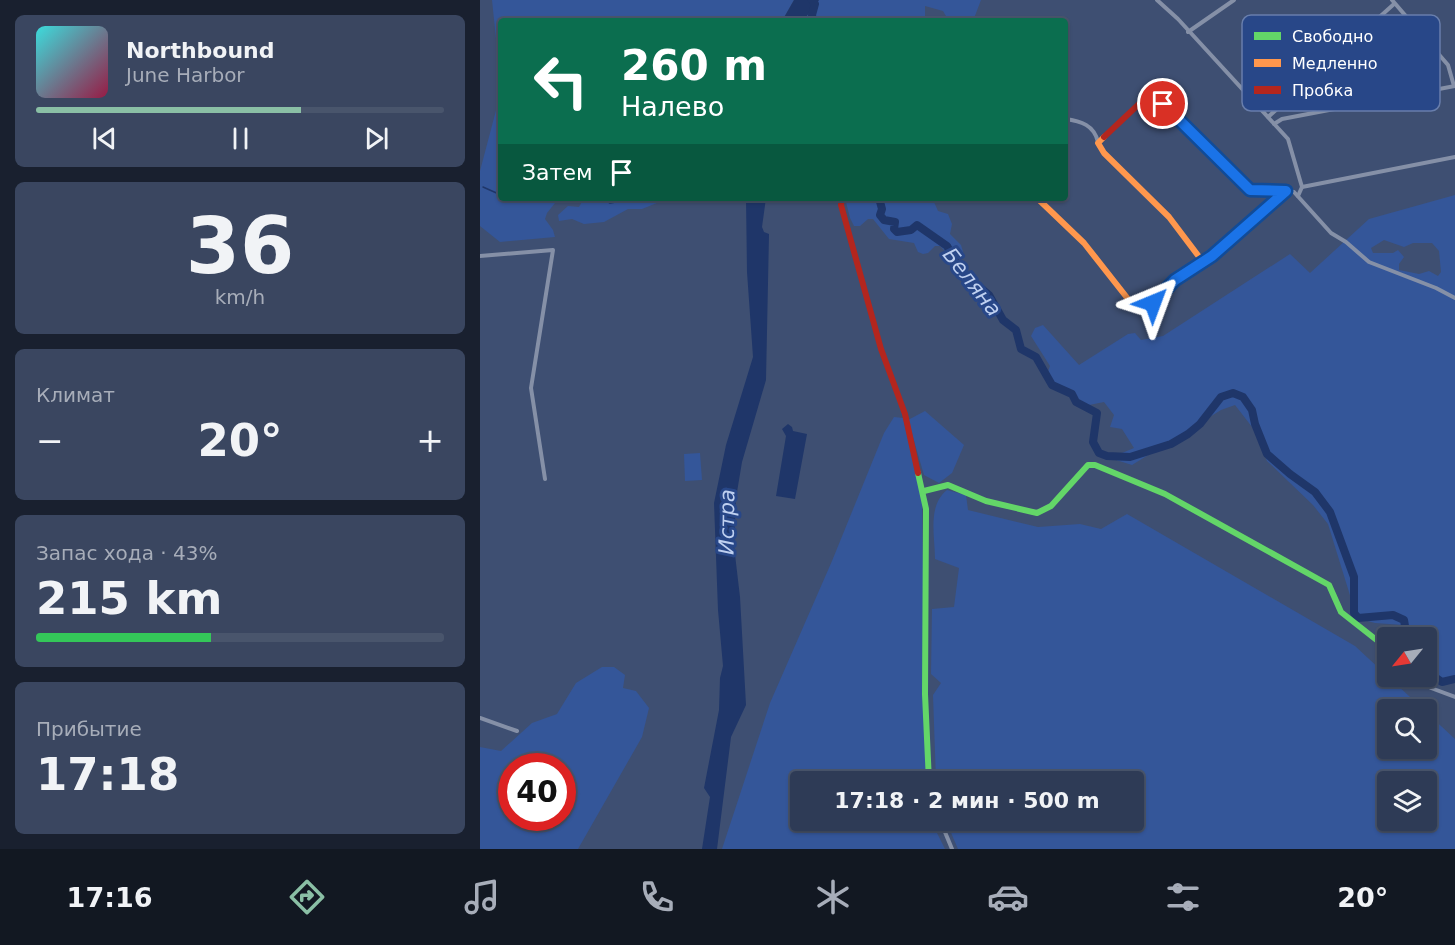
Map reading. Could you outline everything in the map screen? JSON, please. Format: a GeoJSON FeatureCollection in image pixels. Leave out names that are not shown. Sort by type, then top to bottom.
{"type":"FeatureCollection","features":[{"type":"Feature","properties":{"kind":"street"},"geometry":{"type":"LineString","coordinates":[[1157,0],[1164,4],[1242,89]]}},
{"type":"Feature","properties":{"kind":"street"},"geometry":{"type":"LineString","coordinates":[[1188,32],[1234,0]]}},
{"type":"Feature","properties":{"kind":"street"},"geometry":{"type":"LineString","coordinates":[[1379,15],[1393,2],[1405,15]]}},
{"type":"Feature","properties":{"kind":"street"},"geometry":{"type":"LineString","coordinates":[[1440,55],[1448,64],[1455,86],[1440,89]]}},
{"type":"Feature","properties":{"kind":"street"},"geometry":{"type":"LineString","coordinates":[[1098,143],[1139,104],[1150,99],[1163,104],[1250,190],[1286,191],[1298,196],[1331,233],[1346,242],[1369,262],[1436,288],[1455,298]]}},
{"type":"Feature","properties":{"kind":"street"},"geometry":{"type":"LineString","coordinates":[[1262,111],[1292,145],[1302,187],[1298,196]]}},
{"type":"Feature","properties":{"kind":"street"},"geometry":{"type":"LineString","coordinates":[[1268,117],[1275,111]]}},
{"type":"Feature","properties":{"kind":"street"},"geometry":{"type":"LineString","coordinates":[[1274,124],[1282,119],[1324,111]]}},
{"type":"Feature","properties":{"kind":"street"},"geometry":{"type":"LineString","coordinates":[[1068,120],[1086,125],[1093,130],[1102,153],[1130,177],[1192,245],[1203,262]]}},
{"type":"Feature","properties":{"kind":"street"},"geometry":{"type":"LineString","coordinates":[[1302,187],[1455,157]]}},
{"type":"Feature","properties":{"kind":"street"},"geometry":{"type":"LineString","coordinates":[[1040,201],[1084,243],[1125,296],[1137,307],[1148,307],[1181,275],[1203,262],[1286,191]]}},
{"type":"Feature","properties":{"kind":"street"},"geometry":{"type":"LineString","coordinates":[[842,201],[881,349],[905,414],[924,491],[926,509],[925,694],[928,771]]}},
{"type":"Feature","properties":{"kind":"street"},"geometry":{"type":"LineString","coordinates":[[480,256],[553,250],[531,388],[545,480]]}},
{"type":"Feature","properties":{"kind":"street"},"geometry":{"type":"LineString","coordinates":[[924,491],[948,484],[986,501],[1037,513],[1051,506],[1088,465],[1095,465],[1165,494],[1329,585],[1341,612],[1377,640]]}},
{"type":"Feature","properties":{"kind":"street"},"geometry":{"type":"LineString","coordinates":[[1430,687],[1455,697]]}},
{"type":"Feature","properties":{"kind":"street"},"geometry":{"type":"LineString","coordinates":[[480,718],[517,731]]}},
{"type":"Feature","properties":{"kind":"street"},"geometry":{"type":"LineString","coordinates":[[945,831],[952,849]]}},
{"type":"Feature","properties":{"kind":"shaded area"},"geometry":{"type":"Polygon","coordinates":[[[492,0],[794,0],[784,18],[498,18],[498,58],[492,0]]]}},
{"type":"Feature","properties":{"kind":"shaded area"},"geometry":{"type":"Polygon","coordinates":[[[819,0],[981,0],[974,18],[947,18],[943,11],[925,6],[925,18],[805,18],[819,0]]]}},
{"type":"Feature","properties":{"kind":"shaded area"},"geometry":{"type":"Polygon","coordinates":[[[498,103],[498,201],[554,201],[555,203],[545,219],[555,237],[500,242],[480,226],[480,171],[498,103]]]}},
{"type":"Feature","properties":{"kind":"shaded area"},"geometry":{"type":"Polygon","coordinates":[[[1455,195],[1455,680],[1437,683],[1437,627],[1404,627],[1403,625],[1375,623],[1357,618],[1328,524],[1313,505],[1267,461],[1256,432],[1235,405],[1221,410],[1132,465],[1110,458],[1134,448],[1122,429],[1110,427],[1114,415],[1104,402],[1084,406],[1045,380],[1050,366],[1031,336],[1035,328],[1043,325],[1079,365],[1128,334],[1135,333],[1141,340],[1163,336],[1290,254],[1310,273],[1369,219],[1455,195]],[[1384,240],[1371,248],[1373,253],[1393,253],[1398,250],[1404,257],[1399,264],[1399,270],[1419,274],[1429,271],[1438,276],[1441,272],[1439,251],[1432,243],[1413,243],[1404,247],[1384,240]]]}},
{"type":"Feature","properties":{"kind":"shaded area"},"geometry":{"type":"Polygon","coordinates":[[[582,201],[662,201],[642,209],[628,209],[604,222],[584,224],[572,219],[559,221],[558,215],[568,206],[579,207],[582,201]]]}},
{"type":"Feature","properties":{"kind":"shaded area"},"geometry":{"type":"Polygon","coordinates":[[[846,201],[934,201],[938,211],[948,214],[952,224],[950,234],[961,245],[964,255],[955,261],[940,246],[935,246],[928,253],[923,254],[918,252],[914,243],[889,239],[873,219],[868,219],[860,226],[854,226],[846,201]]]}},
{"type":"Feature","properties":{"kind":"shaded area"},"geometry":{"type":"Polygon","coordinates":[[[925,411],[964,445],[952,473],[939,483],[924,475],[908,420],[925,411]]]}},
{"type":"Feature","properties":{"kind":"shaded area"},"geometry":{"type":"Polygon","coordinates":[[[894,417],[903,418],[922,498],[926,771],[790,771],[790,831],[936,831],[945,849],[722,849],[770,703],[832,561],[884,433],[894,417]]]}},
{"type":"Feature","properties":{"kind":"shaded area"},"geometry":{"type":"Polygon","coordinates":[[[700,453],[702,480],[685,481],[684,454],[700,453]]]}},
{"type":"Feature","properties":{"kind":"shaded area"},"geometry":{"type":"Polygon","coordinates":[[[947,490],[966,495],[968,510],[1038,527],[1080,524],[1101,529],[1127,514],[1355,646],[1377,666],[1377,687],[1399,687],[1412,699],[1377,699],[1377,759],[1437,759],[1437,722],[1455,739],[1455,849],[958,849],[950,831],[1144,831],[1144,771],[936,771],[933,695],[941,683],[931,674],[932,609],[954,607],[959,568],[935,559],[934,513],[937,504],[947,490]]]}},
{"type":"Feature","properties":{"kind":"shaded area"},"geometry":{"type":"Polygon","coordinates":[[[602,667],[614,667],[625,675],[623,688],[636,691],[649,708],[642,737],[578,849],[480,849],[480,747],[501,751],[532,723],[557,714],[576,683],[602,667]]]}},
{"type":"Feature","properties":{"kind":"water"},"geometry":{"type":"Polygon","coordinates":[[[794,0],[819,0],[805,18],[784,18],[794,0]]]}},
{"type":"Feature","properties":{"kind":"water","name":"Истра"},"geometry":{"type":"Polygon","coordinates":[[[746,201],[766,201],[762,227],[764,232],[769,234],[766,380],[742,462],[736,498],[734,546],[740,597],[746,705],[731,737],[717,849],[702,849],[710,797],[704,788],[719,710],[720,678],[723,666],[718,610],[714,503],[726,445],[753,357],[747,272],[746,201]]]}},
{"type":"Feature","properties":{"kind":"water"},"geometry":{"type":"Polygon","coordinates":[[[788,424],[793,431],[807,434],[795,499],[776,496],[786,436],[782,429],[788,424]]]}},
{"type":"Feature","properties":{"kind":"waterway","name":"Беляна"},"geometry":{"type":"LineString","coordinates":[[812,0],[815,4],[812,18]]}},
{"type":"Feature","properties":{"kind":"waterway"},"geometry":{"type":"LineString","coordinates":[[483,187],[498,194]]}},
{"type":"Feature","properties":{"kind":"waterway"},"geometry":{"type":"LineString","coordinates":[[607,201],[610,203],[622,201]]}},
{"type":"Feature","properties":{"kind":"waterway","name":"Беляна"},"geometry":{"type":"LineString","coordinates":[[880,201],[882,209],[880,215],[884,220],[895,222],[894,229],[897,232],[911,230],[917,225],[947,246],[964,278],[989,295],[1003,320],[1016,330],[1021,349],[1036,357],[1052,385],[1072,394],[1076,402],[1097,413],[1093,442],[1099,453],[1107,456],[1130,457],[1171,444],[1200,424],[1221,397],[1233,393],[1243,397],[1252,410],[1267,454],[1315,492],[1330,512],[1354,577],[1354,613],[1358,618],[1393,615],[1404,620],[1405,627]]}},
{"type":"Feature","properties":{"kind":"waterway","name":"Беляна"},"geometry":{"type":"LineString","coordinates":[[1437,679],[1442,682],[1455,679]]}},
{"type":"Feature","properties":{"kind":"traffic: fast"},"geometry":{"type":"LineString","coordinates":[[924,491],[948,485],[986,501],[1037,513],[1051,506],[1088,465],[1095,465],[1165,494],[1329,585],[1341,612],[1377,640]]}},
{"type":"Feature","properties":{"kind":"traffic: fast"},"geometry":{"type":"LineString","coordinates":[[918,473],[926,509],[925,694],[928,771]]}},
{"type":"Feature","properties":{"kind":"traffic: slow"},"geometry":{"type":"LineString","coordinates":[[1040,201],[1084,243],[1132,304],[1144,307],[1153,303],[1181,275],[1203,262],[1169,217],[1104,153],[1098,143],[1104,137]]}},
{"type":"Feature","properties":{"kind":"traffic: jam"},"geometry":{"type":"LineString","coordinates":[[1104,137],[1139,104],[1150,99],[1163,103],[1250,190],[1286,191]]}},
{"type":"Feature","properties":{"kind":"traffic: jam"},"geometry":{"type":"LineString","coordinates":[[842,201],[881,349],[905,414],[918,473]]}},
{"type":"Feature","properties":{"kind":"route"},"geometry":{"type":"LineString","coordinates":[[1153,303],[1175,280],[1212,256],[1267,205],[1286,191],[1250,190],[1163,104]]}}]}
